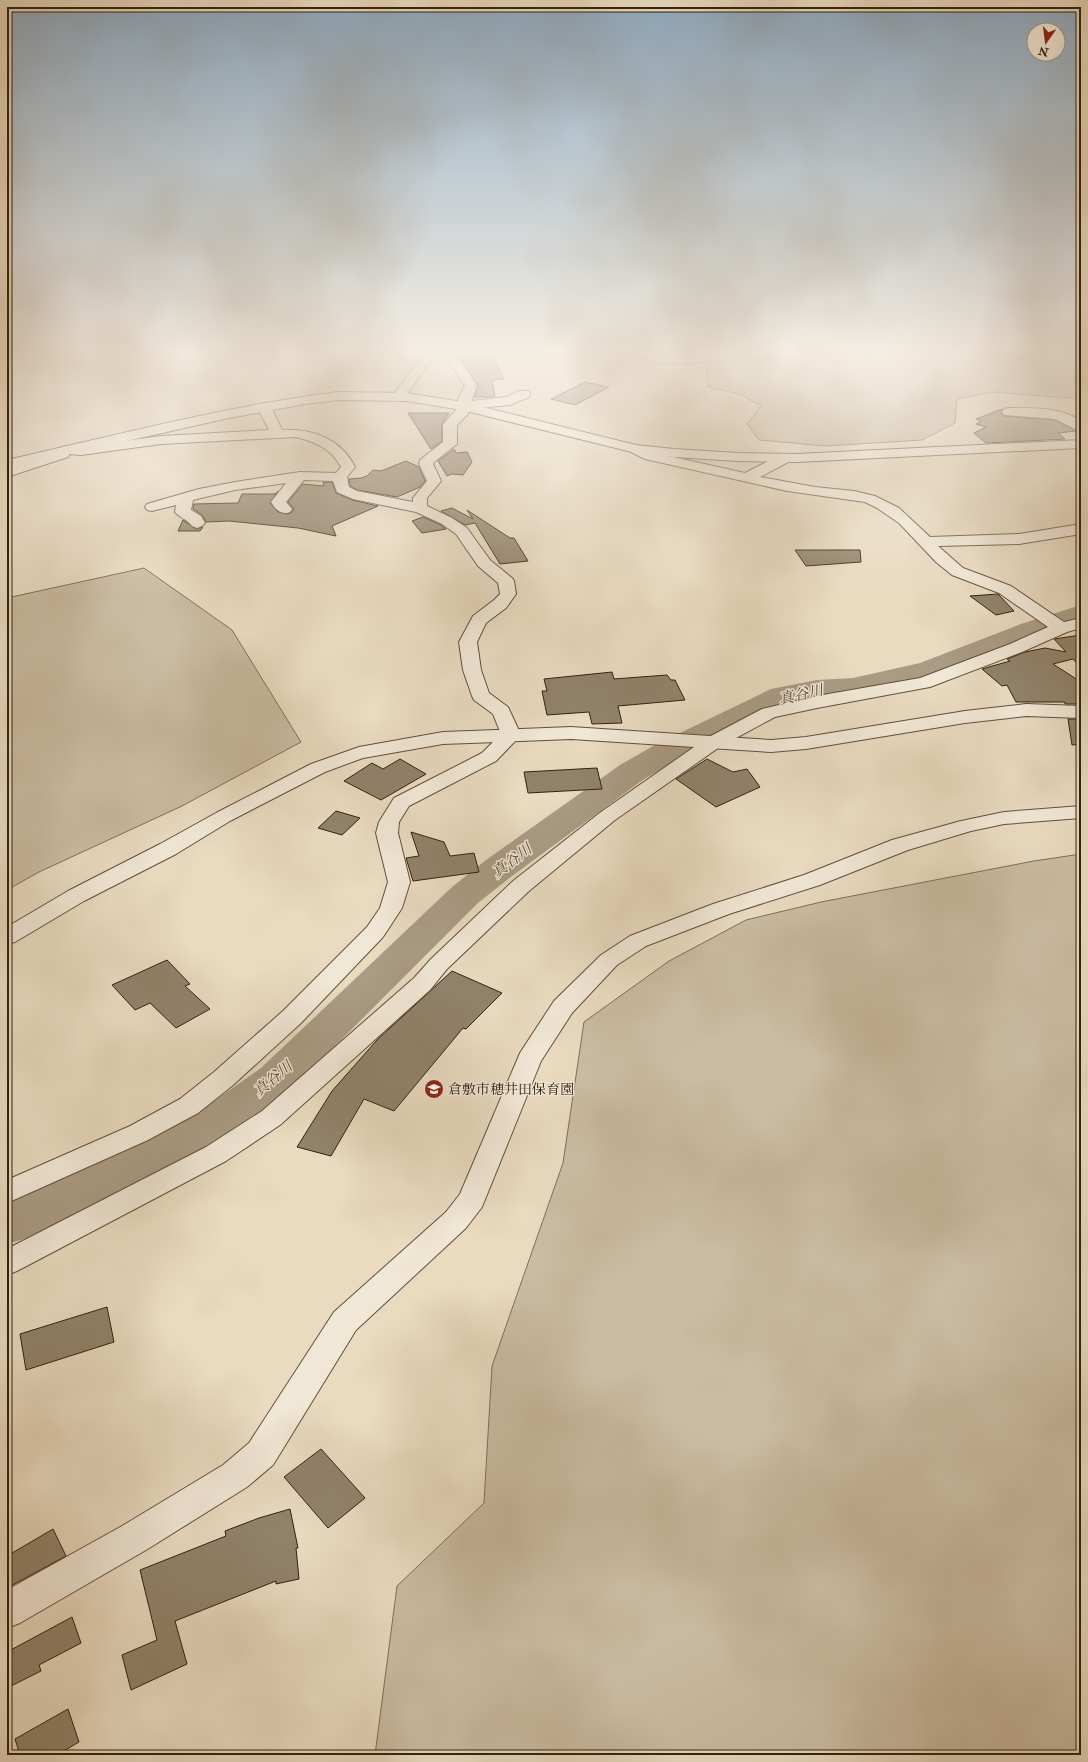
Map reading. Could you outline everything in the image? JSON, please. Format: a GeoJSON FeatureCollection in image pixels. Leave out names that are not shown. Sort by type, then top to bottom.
{"type":"FeatureCollection","features":[{"type":"Feature","properties":{"kind":"street"},"geometry":{"type":"LineString","coordinates":[[7,464],[153,431]]}},
{"type":"Feature","properties":{"kind":"street"},"geometry":{"type":"LineString","coordinates":[[420,508],[420,498],[434,481],[426,464],[427,460],[450,444],[450,431]]}},
{"type":"Feature","properties":{"kind":"street"},"geometry":{"type":"LineString","coordinates":[[564,431],[636,449],[738,457],[787,458],[1081,444]]}},
{"type":"Feature","properties":{"kind":"street"},"geometry":{"type":"LineString","coordinates":[[7,473],[63,454],[67,450],[81,451],[161,440],[277,433],[296,433],[320,439],[330,445],[345,461],[348,467],[340,477],[342,489],[353,495],[420,508],[447,521],[462,531],[484,563],[506,581],[508,594],[500,604],[479,620],[468,642],[472,670],[481,696],[501,712],[511,735]]}},
{"type":"Feature","properties":{"kind":"street"},"geometry":{"type":"LineString","coordinates":[[636,449],[650,456],[747,478],[808,490],[852,495],[871,500],[892,512],[916,530],[952,568],[1011,592],[1055,624]]}},
{"type":"Feature","properties":{"kind":"street"},"geometry":{"type":"LineString","coordinates":[[747,478],[787,458]]}},
{"type":"Feature","properties":{"kind":"street"},"geometry":{"type":"LineString","coordinates":[[152,507],[186,497],[235,486],[300,476],[340,477]]}},
{"type":"Feature","properties":{"kind":"street"},"geometry":{"type":"LineString","coordinates":[[284,509],[278,502],[300,476]]}},
{"type":"Feature","properties":{"kind":"street"},"geometry":{"type":"LineString","coordinates":[[186,497],[183,507],[184,512],[196,519],[197,523]]}},
{"type":"Feature","properties":{"kind":"street"},"geometry":{"type":"LineString","coordinates":[[926,542],[1018,539],[1081,529]]}},
{"type":"Feature","properties":{"kind":"street"},"geometry":{"type":"LineString","coordinates":[[7,1264],[216,1154],[271,1118],[422,984],[439,964],[521,886],[608,816],[707,742],[769,713],[817,702],[924,683],[1016,648],[1055,624],[1081,623]]}},
{"type":"Feature","properties":{"kind":"street"},"geometry":{"type":"LineString","coordinates":[[7,937],[76,896],[162,852],[223,817],[318,768],[359,753],[443,738],[571,733],[771,746],[806,743],[1026,710],[1081,712]]}},
{"type":"Feature","properties":{"kind":"street"},"geometry":{"type":"LineString","coordinates":[[7,1192],[139,1133],[189,1106],[223,1079],[292,1017],[375,932],[391,908],[399,882],[387,833],[389,822],[401,802],[489,756],[511,735]]}},
{"type":"Feature","properties":{"kind":"street"},"geometry":{"type":"LineString","coordinates":[[7,1610],[134,1538],[236,1476],[261,1454],[345,1321],[456,1220],[472,1199],[529,1060],[564,1007],[609,960],[638,941],[721,909],[812,880],[900,845],[968,825],[1004,818],[1081,812]]}},
{"type":"Feature","properties":{"kind":"shaded area"},"geometry":{"type":"Polygon","coordinates":[[[752,431],[939,431],[922,440],[825,446],[759,440],[752,431]]]}},
{"type":"Feature","properties":{"kind":"shaded area"},"geometry":{"type":"Polygon","coordinates":[[[144,568],[232,630],[301,742],[182,806],[39,872],[7,890],[7,598],[144,568]]]}},
{"type":"Feature","properties":{"kind":"shaded area"},"geometry":{"type":"Polygon","coordinates":[[[1081,854],[1081,1755],[375,1755],[397,1586],[484,1503],[492,1366],[563,1163],[584,1022],[669,961],[746,920],[821,902],[1034,861],[1081,854]]]}},
{"type":"Feature","properties":{"kind":"building"},"geometry":{"type":"Polygon","coordinates":[[[420,431],[442,431],[442,441],[431,449],[420,431]]]}},
{"type":"Feature","properties":{"kind":"building"},"geometry":{"type":"Polygon","coordinates":[[[978,431],[1074,431],[1058,433],[1065,439],[986,443],[974,433],[978,431]]]}},
{"type":"Feature","properties":{"kind":"building"},"geometry":{"type":"Polygon","coordinates":[[[454,449],[456,453],[467,452],[472,462],[463,475],[452,474],[447,476],[438,461],[454,449]]]}},
{"type":"Feature","properties":{"kind":"building"},"geometry":{"type":"Polygon","coordinates":[[[406,461],[419,467],[425,481],[420,487],[397,497],[357,490],[350,486],[349,479],[361,478],[367,476],[373,470],[381,471],[406,461]]]}},
{"type":"Feature","properties":{"kind":"building"},"geometry":{"type":"Polygon","coordinates":[[[323,482],[332,482],[336,493],[352,500],[378,506],[332,526],[336,536],[298,528],[229,521],[206,522],[202,515],[193,509],[194,504],[238,503],[242,494],[275,494],[278,491],[270,503],[278,512],[287,514],[291,513],[294,509],[288,502],[303,484],[324,486],[323,482]]]}},
{"type":"Feature","properties":{"kind":"building"},"geometry":{"type":"Polygon","coordinates":[[[452,508],[473,519],[467,510],[510,538],[514,538],[528,561],[500,564],[475,523],[465,525],[441,511],[452,508]]]}},
{"type":"Feature","properties":{"kind":"building"},"geometry":{"type":"Polygon","coordinates":[[[423,517],[441,525],[446,529],[422,533],[412,521],[423,517]]]}},
{"type":"Feature","properties":{"kind":"building"},"geometry":{"type":"Polygon","coordinates":[[[183,520],[196,529],[203,527],[200,531],[178,531],[183,520]]]}},
{"type":"Feature","properties":{"kind":"building"},"geometry":{"type":"Polygon","coordinates":[[[795,550],[860,550],[861,562],[806,566],[795,550]]]}},
{"type":"Feature","properties":{"kind":"building"},"geometry":{"type":"Polygon","coordinates":[[[998,594],[1014,611],[996,615],[970,596],[998,594]]]}},
{"type":"Feature","properties":{"kind":"building"},"geometry":{"type":"Polygon","coordinates":[[[1081,635],[1081,668],[1073,659],[1053,664],[1081,682],[1081,704],[1065,704],[1065,702],[1016,702],[1007,685],[1002,686],[982,669],[1010,661],[1007,659],[1025,652],[1045,648],[1066,652],[1054,639],[1081,635]]]}},
{"type":"Feature","properties":{"kind":"building"},"geometry":{"type":"Polygon","coordinates":[[[612,672],[614,679],[667,675],[671,680],[675,680],[685,700],[618,706],[622,723],[592,724],[589,712],[547,715],[542,691],[547,691],[544,679],[612,672]]]}},
{"type":"Feature","properties":{"kind":"building"},"geometry":{"type":"Polygon","coordinates":[[[1068,719],[1081,719],[1081,744],[1072,745],[1068,719]]]}},
{"type":"Feature","properties":{"kind":"building"},"geometry":{"type":"Polygon","coordinates":[[[400,759],[426,774],[381,800],[344,781],[372,763],[383,769],[400,759]]]}},
{"type":"Feature","properties":{"kind":"building"},"geometry":{"type":"Polygon","coordinates":[[[707,759],[733,772],[747,769],[760,787],[716,807],[676,779],[707,759]]]}},
{"type":"Feature","properties":{"kind":"building"},"geometry":{"type":"Polygon","coordinates":[[[597,768],[602,789],[528,793],[524,772],[597,768]]]}},
{"type":"Feature","properties":{"kind":"building"},"geometry":{"type":"Polygon","coordinates":[[[336,811],[360,818],[342,835],[318,828],[336,811]]]}},
{"type":"Feature","properties":{"kind":"building"},"geometry":{"type":"Polygon","coordinates":[[[411,832],[444,842],[450,856],[474,853],[479,872],[413,881],[406,858],[419,856],[411,832]]]}},
{"type":"Feature","properties":{"kind":"building"},"geometry":{"type":"Polygon","coordinates":[[[167,960],[190,984],[185,986],[210,1009],[176,1028],[150,1003],[135,1010],[112,985],[167,960]]]}},
{"type":"Feature","properties":{"kind":"building"},"geometry":{"type":"Polygon","coordinates":[[[452,971],[502,993],[466,1029],[463,1028],[394,1111],[364,1099],[331,1156],[297,1147],[332,1091],[377,1040],[452,971]]]}},
{"type":"Feature","properties":{"kind":"building"},"geometry":{"type":"Polygon","coordinates":[[[107,1307],[114,1342],[26,1370],[20,1334],[107,1307]]]}},
{"type":"Feature","properties":{"kind":"building"},"geometry":{"type":"Polygon","coordinates":[[[321,1449],[365,1498],[328,1528],[284,1477],[321,1449]]]}},
{"type":"Feature","properties":{"kind":"building"},"geometry":{"type":"Polygon","coordinates":[[[290,1509],[298,1548],[296,1548],[299,1579],[276,1584],[276,1581],[175,1621],[187,1664],[131,1690],[122,1655],[157,1640],[140,1570],[226,1536],[225,1531],[259,1518],[290,1509]]]}},
{"type":"Feature","properties":{"kind":"building"},"geometry":{"type":"Polygon","coordinates":[[[53,1529],[66,1556],[7,1588],[7,1556],[53,1529]]]}},
{"type":"Feature","properties":{"kind":"building"},"geometry":{"type":"Polygon","coordinates":[[[72,1617],[81,1643],[39,1665],[41,1671],[7,1688],[7,1652],[72,1617]]]}},
{"type":"Feature","properties":{"kind":"building"},"geometry":{"type":"Polygon","coordinates":[[[68,1709],[79,1742],[57,1755],[20,1755],[15,1739],[68,1709]]]}},
{"type":"Feature","properties":{"kind":"waterway","name":"真谷川"},"geometry":{"type":"LineString","coordinates":[[7,1225],[168,1149],[229,1114],[276,1079],[465,895],[499,868],[632,772],[667,752],[782,696],[817,689],[853,687],[889,680],[931,669],[1031,630],[1081,614]]}},
{"type":"Feature","properties":{"kind":"place","name":"倉敷市穂井田保育園"},"geometry":{"type":"Point","coordinates":[434,1089]}}]}
